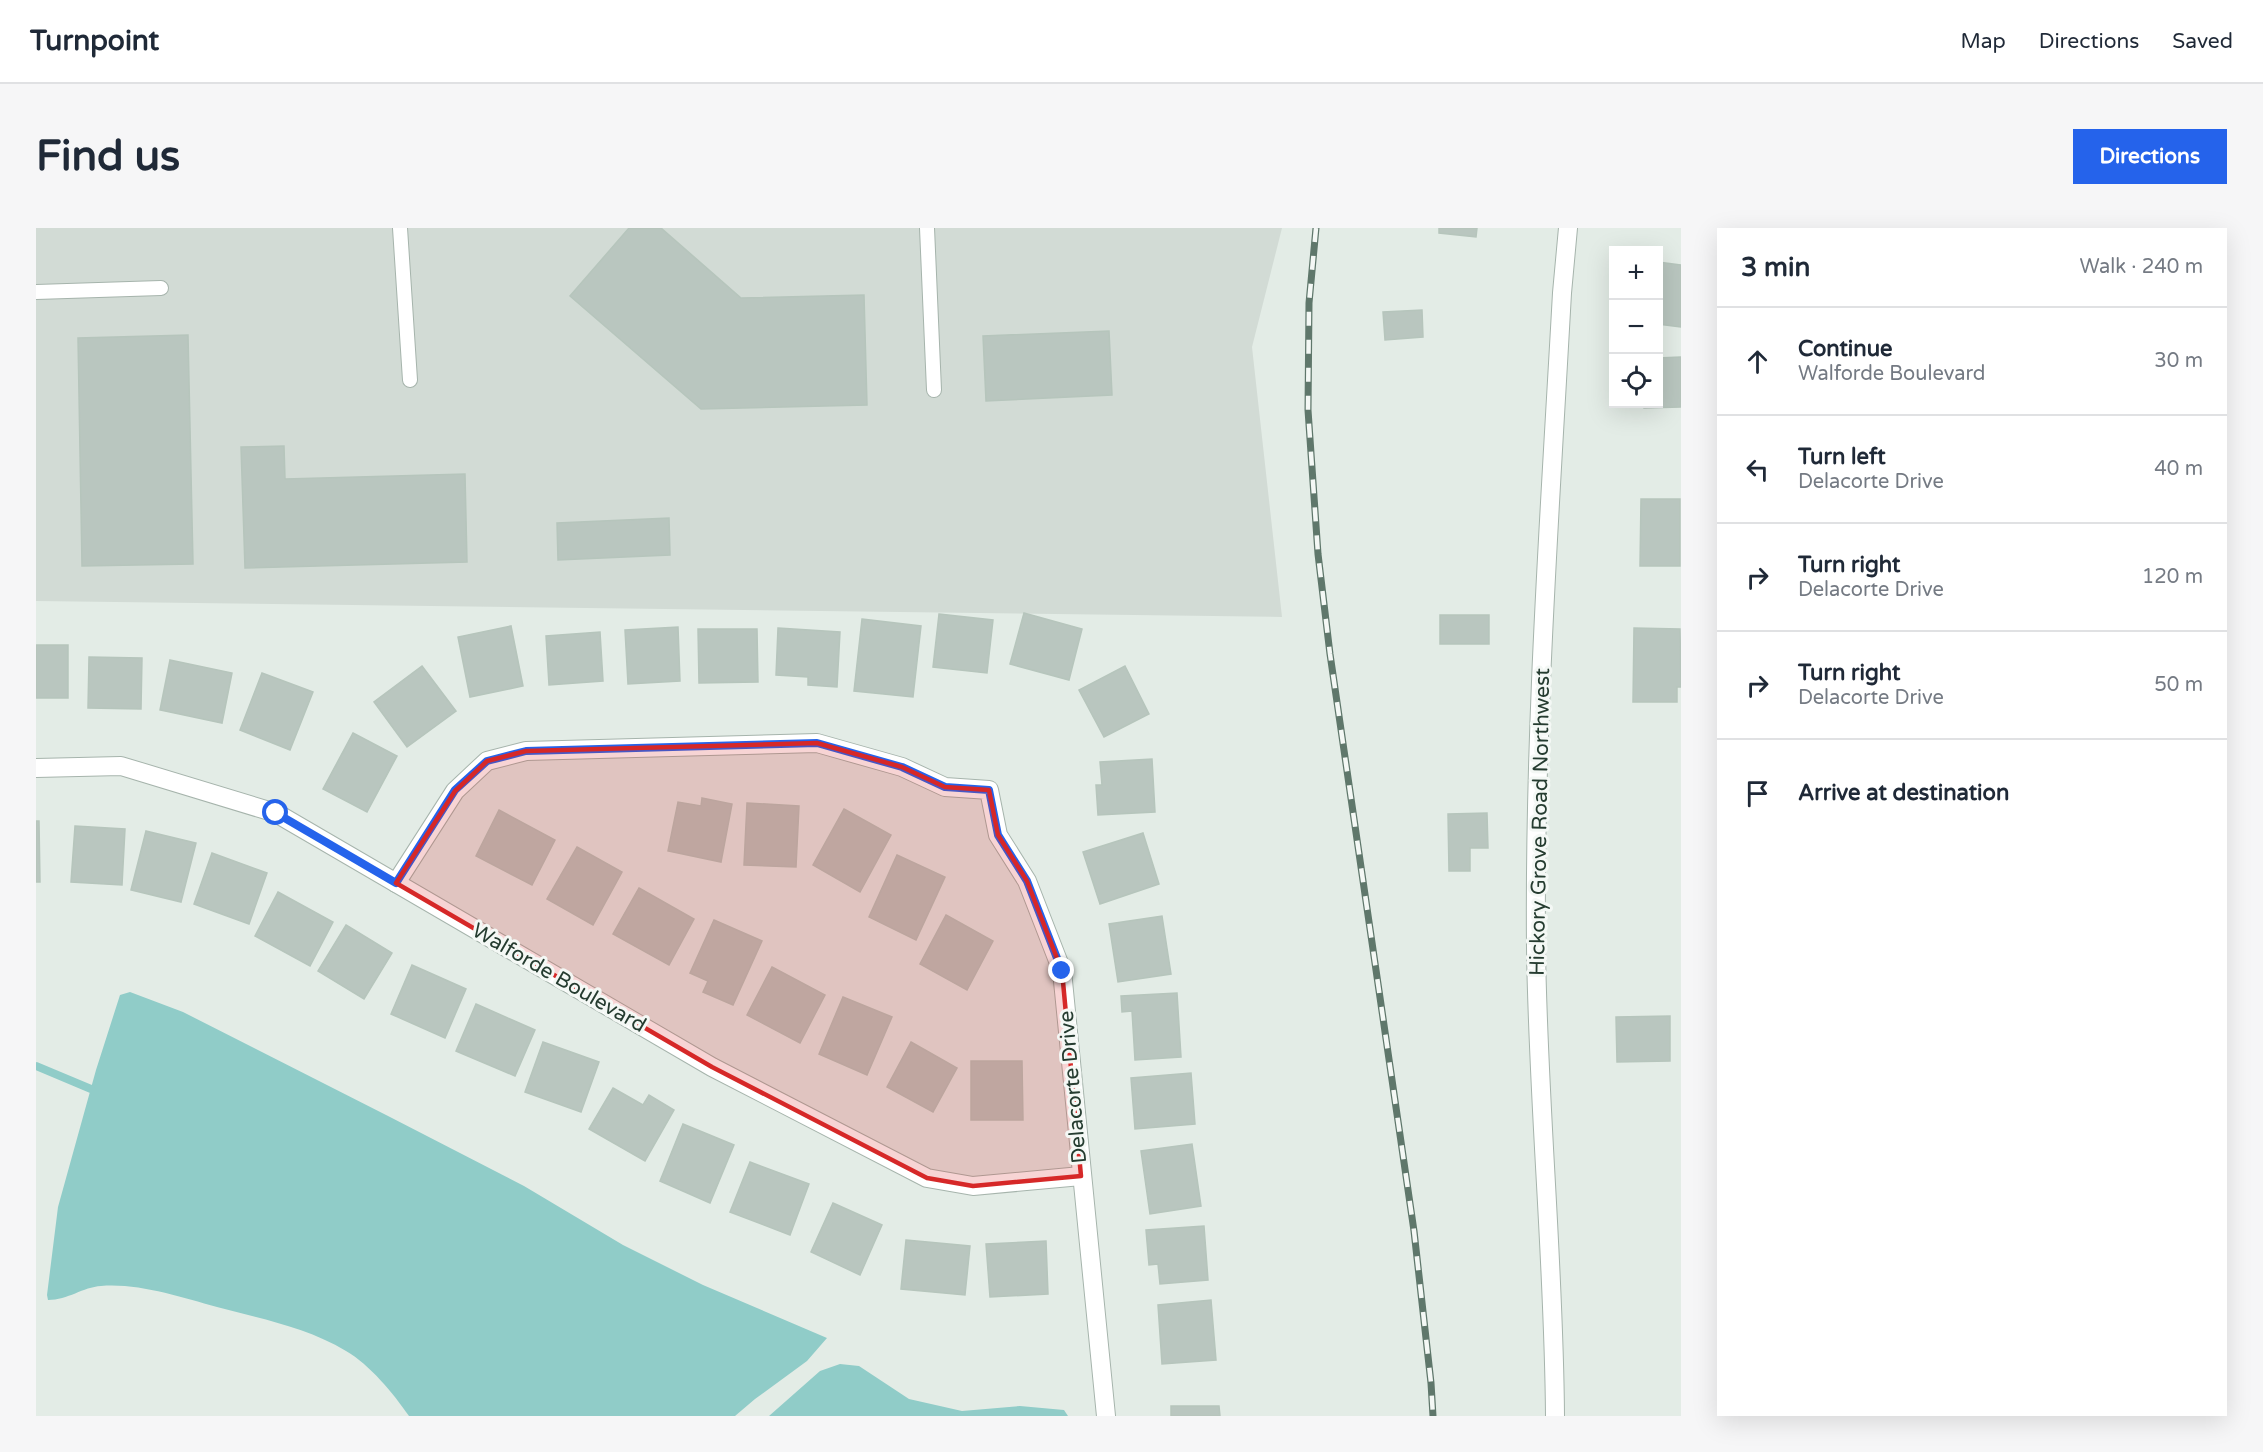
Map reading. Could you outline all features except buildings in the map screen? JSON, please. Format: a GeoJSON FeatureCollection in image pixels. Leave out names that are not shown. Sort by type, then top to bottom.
{"type":"FeatureCollection","features":[{"type":"Feature","properties":{"kind":"street","name":"Hickory Grove Road Northwest"},"geometry":{"type":"LineString","coordinates":[[1555,1416],[1547,1189],[1537,1014],[1536,944],[1540,694],[1562,293],[1568,228]]}},
{"type":"Feature","properties":{"kind":"street","name":"Delacorte Drive"},"geometry":{"type":"LineString","coordinates":[[396,883],[455,790],[487,761],[526,751],[817,743],[902,767],[945,787],[989,790],[998,835],[1027,881],[1062,971],[1106,1416]]}},
{"type":"Feature","properties":{"kind":"street","name":"Walforde Boulevard"},"geometry":{"type":"LineString","coordinates":[[36,768],[121,766],[276,813],[712,1067],[927,1178],[973,1186],[1081,1176]]}},
{"type":"Feature","properties":{"kind":"lane"},"geometry":{"type":"LineString","coordinates":[[400,228],[410,380]]}},
{"type":"Feature","properties":{"kind":"lane"},"geometry":{"type":"LineString","coordinates":[[927,228],[933,390]]}},
{"type":"Feature","properties":{"kind":"lane"},"geometry":{"type":"LineString","coordinates":[[36,292],[160,288]]}},
{"type":"Feature","properties":{"kind":"highlighted area"},"geometry":{"type":"Polygon","coordinates":[[[817,743],[902,767],[945,787],[989,790],[998,835],[1027,881],[1062,971],[1081,1176],[973,1186],[927,1178],[712,1067],[396,883],[455,791],[487,761],[526,751],[817,743]]]}},
{"type":"Feature","properties":{"kind":"shaded area"},"geometry":{"type":"Polygon","coordinates":[[[36,228],[1282,228],[1252,347],[1282,617],[36,601],[36,228]]]}},
{"type":"Feature","properties":{"kind":"water"},"geometry":{"type":"Polygon","coordinates":[[[130,992],[183,1012],[390,1117],[524,1186],[623,1245],[703,1285],[827,1338],[807,1361],[735,1416],[409,1416],[396,1398],[364,1364],[331,1343],[299,1330],[174,1295],[130,1287],[94,1287],[62,1298],[48,1300],[58,1207],[96,1070],[120,995],[130,992]]]}},
{"type":"Feature","properties":{"kind":"water"},"geometry":{"type":"Polygon","coordinates":[[[840,1364],[859,1366],[909,1399],[962,1411],[1020,1406],[1064,1410],[1068,1416],[769,1416],[820,1371],[840,1364]]]}},
{"type":"Feature","properties":{"kind":"waterway"},"geometry":{"type":"LineString","coordinates":[[36,1066],[91,1089]]}},
{"type":"Feature","properties":{"kind":"railway"},"geometry":{"type":"LineString","coordinates":[[1316,228],[1309,303],[1308,410],[1318,554],[1330,654],[1414,1231],[1433,1416]]}},
{"type":"Feature","properties":{"kind":"route"},"geometry":{"type":"LineString","coordinates":[[276,813],[396,883],[455,790],[487,761],[526,751],[817,743],[902,767],[945,787],[989,790],[998,835],[1027,881],[1062,971]]}}]}
